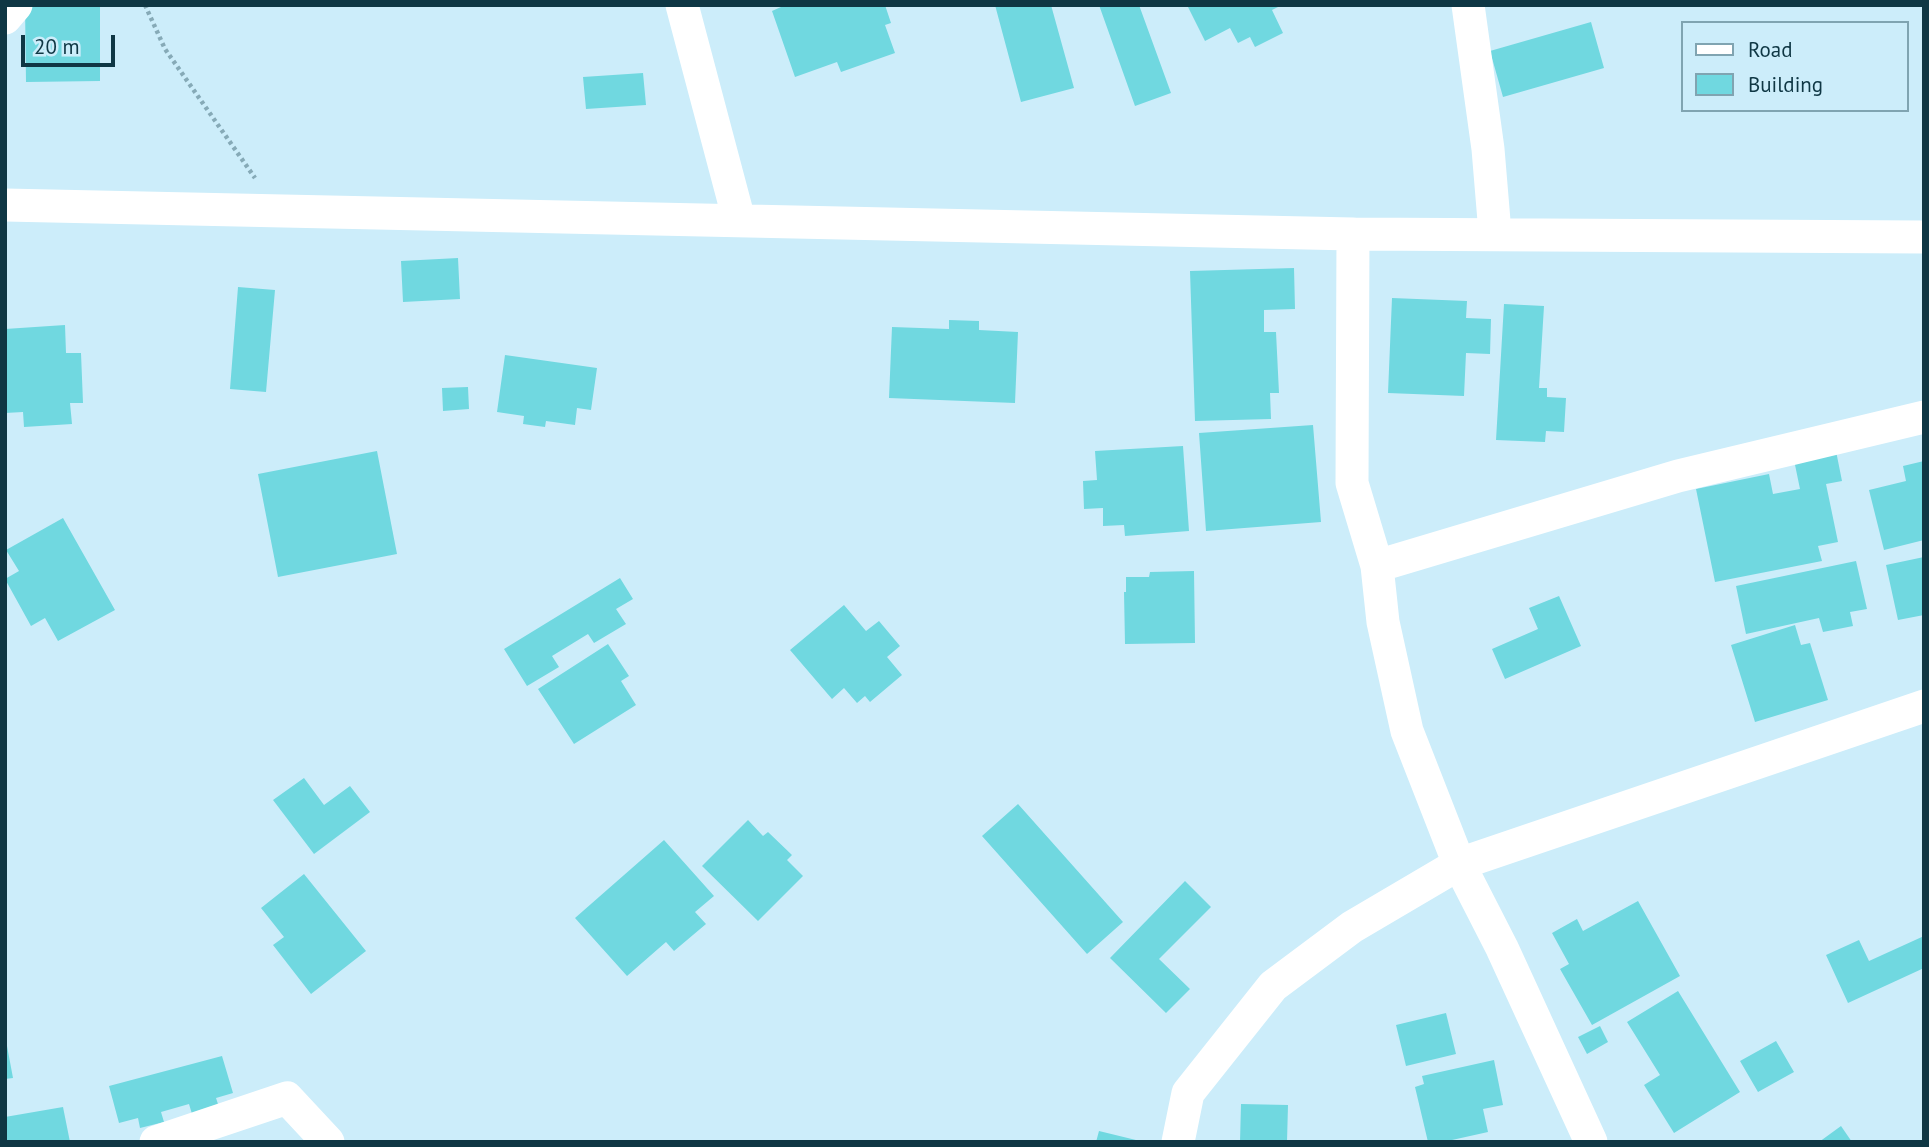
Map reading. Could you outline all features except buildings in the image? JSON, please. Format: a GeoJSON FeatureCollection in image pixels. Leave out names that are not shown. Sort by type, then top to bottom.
{"type":"FeatureCollection","features":[{"type":"Feature","properties":{"kind":"street"},"geometry":{"type":"LineString","coordinates":[[5,18],[16,5]]}},
{"type":"Feature","properties":{"kind":"street"},"geometry":{"type":"LineString","coordinates":[[682,5],[739,220]]}},
{"type":"Feature","properties":{"kind":"street"},"geometry":{"type":"LineString","coordinates":[[1468,5],[1488,149],[1494,233]]}},
{"type":"Feature","properties":{"kind":"street"},"geometry":{"type":"LineString","coordinates":[[5,205],[1353,234],[1924,237]]}},
{"type":"Feature","properties":{"kind":"street"},"geometry":{"type":"LineString","coordinates":[[1353,234],[1352,483],[1377,566],[1383,621],[1407,731],[1459,864],[1502,948],[1591,1142]]}},
{"type":"Feature","properties":{"kind":"street"},"geometry":{"type":"LineString","coordinates":[[1377,566],[1678,476],[1924,417]]}},
{"type":"Feature","properties":{"kind":"street"},"geometry":{"type":"LineString","coordinates":[[1178,1142],[1188,1093],[1273,986],[1352,927],[1459,864],[1924,706]]}},
{"type":"Feature","properties":{"kind":"street"},"geometry":{"type":"LineString","coordinates":[[156,1142],[287,1098],[327,1142]]}},
{"type":"Feature","properties":{"kind":"path"},"geometry":{"type":"LineString","coordinates":[[145,5],[165,49],[275,210]]}}]}
